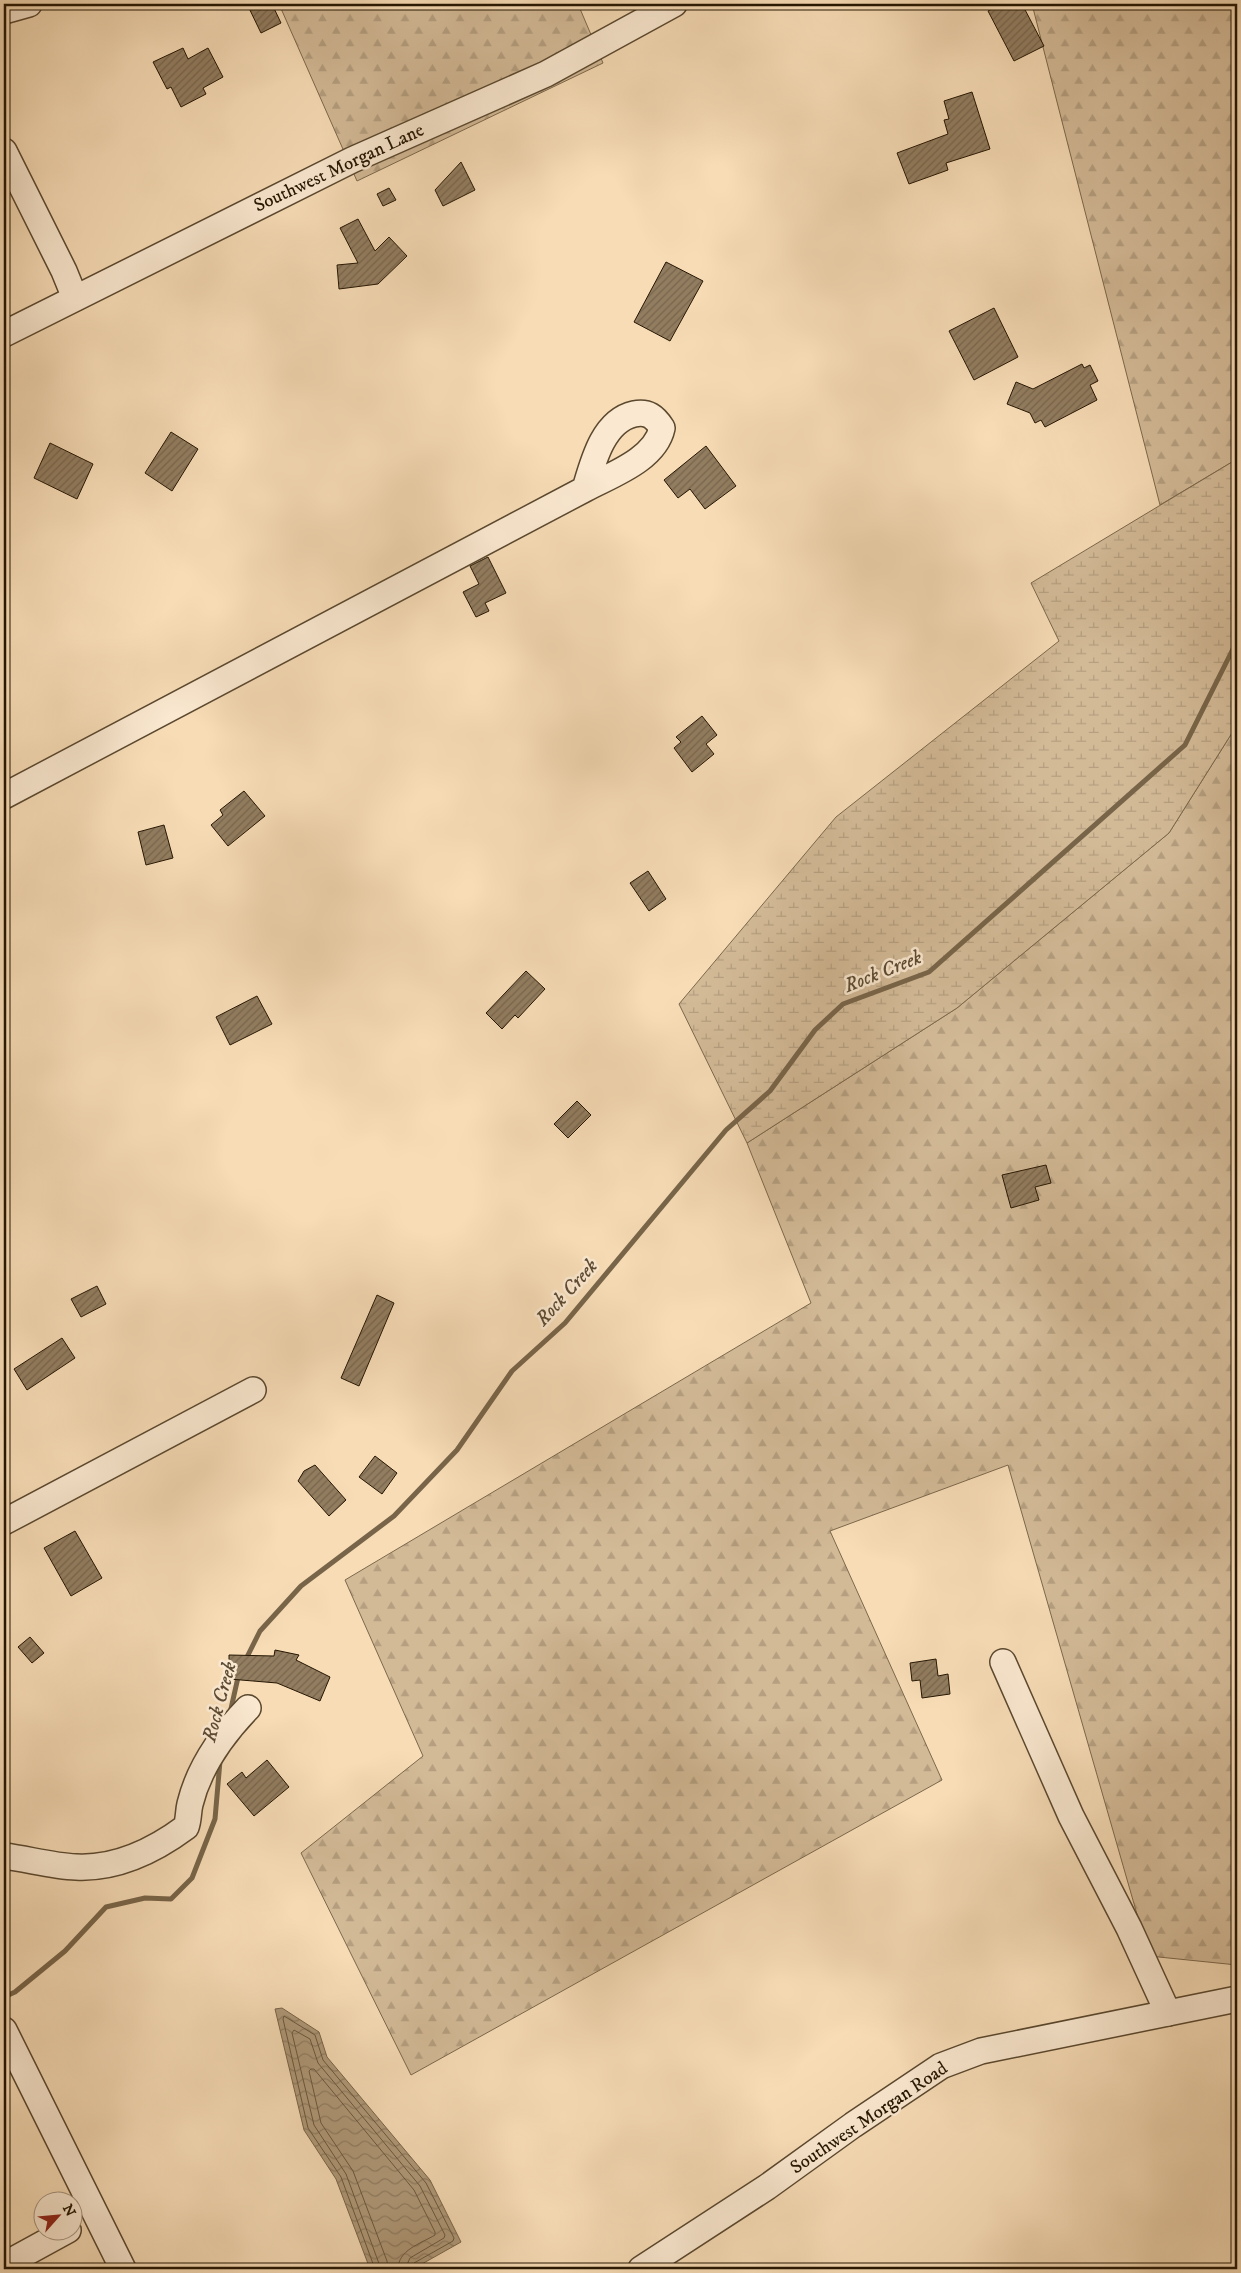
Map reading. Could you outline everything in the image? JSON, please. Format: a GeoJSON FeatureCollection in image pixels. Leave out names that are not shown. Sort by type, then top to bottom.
{"type":"FeatureCollection","features":[{"type":"Feature","properties":{"kind":"street"},"geometry":{"type":"LineString","coordinates":[[4,11],[29,4]]}},
{"type":"Feature","properties":{"kind":"street","name":"Southwest Morgan Lane"},"geometry":{"type":"LineString","coordinates":[[4,334],[352,160],[546,74],[674,4]]}},
{"type":"Feature","properties":{"kind":"street"},"geometry":{"type":"LineString","coordinates":[[4,151],[64,271],[75,298]]}},
{"type":"Feature","properties":{"kind":"street"},"geometry":{"type":"LineString","coordinates":[[4,796],[585,489]]}},
{"type":"Feature","properties":{"kind":"street"},"geometry":{"type":"LineString","coordinates":[[4,1522],[253,1390]]}},
{"type":"Feature","properties":{"kind":"street"},"geometry":{"type":"LineString","coordinates":[[1004,1662],[1072,1816],[1129,1928],[1168,2013]]}},
{"type":"Feature","properties":{"kind":"street"},"geometry":{"type":"LineString","coordinates":[[4,1856],[76,1867],[93,1867],[116,1863],[146,1852],[178,1833],[186,1827],[198,1780],[215,1748],[232,1724],[248,1708]]}},
{"type":"Feature","properties":{"kind":"street","name":"Southwest Morgan Road"},"geometry":{"type":"LineString","coordinates":[[641,2269],[767,2187],[853,2125],[941,2066],[981,2051],[1237,1999]]}},
{"type":"Feature","properties":{"kind":"street"},"geometry":{"type":"LineString","coordinates":[[4,2030],[123,2269]]}},
{"type":"Feature","properties":{"kind":"street"},"geometry":{"type":"LineString","coordinates":[[82,2223],[96,2216]]}},
{"type":"Feature","properties":{"kind":"street"},"geometry":{"type":"LineString","coordinates":[[4,2265],[50,2240]]}},
{"type":"Feature","properties":{"kind":"green space"},"geometry":{"type":"Polygon","coordinates":[[[279,4],[578,4],[603,63],[357,181],[279,4]]]}},
{"type":"Feature","properties":{"kind":"green space"},"geometry":{"type":"Polygon","coordinates":[[[1032,4],[1237,4],[1237,459],[1160,505],[1032,4]]]}},
{"type":"Feature","properties":{"kind":"green space"},"geometry":{"type":"Polygon","coordinates":[[[1237,459],[1237,725],[1169,833],[957,1008],[747,1143],[679,1004],[836,817],[1059,641],[1031,583],[1237,459]]]}},
{"type":"Feature","properties":{"kind":"green space"},"geometry":{"type":"Polygon","coordinates":[[[1237,725],[1237,1965],[1149,1956],[1008,1465],[830,1531],[942,1780],[411,2075],[301,1853],[423,1756],[345,1580],[811,1303],[747,1143],[957,1008],[1169,833],[1237,725]]]}},
{"type":"Feature","properties":{"kind":"water"},"geometry":{"type":"Polygon","coordinates":[[[282,2008],[319,2032],[327,2057],[430,2180],[461,2242],[413,2269],[370,2269],[336,2179],[304,2130],[275,2009],[282,2008]]]}},
{"type":"Feature","properties":{"kind":"building"},"geometry":{"type":"Polygon","coordinates":[[[247,4],[272,4],[281,23],[261,33],[247,4]]]}},
{"type":"Feature","properties":{"kind":"building"},"geometry":{"type":"Polygon","coordinates":[[[1002,4],[1022,4],[1044,46],[1014,61],[988,11],[1002,4]]]}},
{"type":"Feature","properties":{"kind":"building"},"geometry":{"type":"Polygon","coordinates":[[[183,48],[188,59],[208,48],[223,77],[203,88],[206,94],[181,107],[171,87],[167,89],[153,62],[183,48]]]}},
{"type":"Feature","properties":{"kind":"building"},"geometry":{"type":"Polygon","coordinates":[[[972,92],[990,149],[946,163],[948,170],[909,184],[897,153],[948,134],[944,120],[949,119],[944,101],[972,92]]]}},
{"type":"Feature","properties":{"kind":"building"},"geometry":{"type":"Polygon","coordinates":[[[461,162],[475,190],[443,206],[435,190],[461,162]]]}},
{"type":"Feature","properties":{"kind":"building"},"geometry":{"type":"Polygon","coordinates":[[[389,188],[396,200],[383,206],[377,194],[389,188]]]}},
{"type":"Feature","properties":{"kind":"building"},"geometry":{"type":"Polygon","coordinates":[[[358,219],[375,251],[389,237],[407,256],[378,284],[339,289],[337,265],[358,263],[340,228],[358,219]]]}},
{"type":"Feature","properties":{"kind":"building"},"geometry":{"type":"Polygon","coordinates":[[[666,262],[703,281],[670,341],[634,322],[666,262]]]}},
{"type":"Feature","properties":{"kind":"building"},"geometry":{"type":"Polygon","coordinates":[[[994,308],[1018,357],[974,380],[949,331],[994,308]]]}},
{"type":"Feature","properties":{"kind":"building"},"geometry":{"type":"Polygon","coordinates":[[[1082,364],[1084,368],[1090,365],[1098,381],[1090,385],[1097,400],[1045,427],[1041,420],[1035,423],[1030,413],[1007,404],[1016,382],[1033,389],[1082,364]]]}},
{"type":"Feature","properties":{"kind":"building"},"geometry":{"type":"Polygon","coordinates":[[[171,432],[198,449],[172,491],[145,473],[171,432]]]}},
{"type":"Feature","properties":{"kind":"building"},"geometry":{"type":"Polygon","coordinates":[[[50,443],[93,464],[77,499],[34,478],[50,443]]]}},
{"type":"Feature","properties":{"kind":"building"},"geometry":{"type":"Polygon","coordinates":[[[706,446],[736,486],[705,509],[690,489],[678,498],[664,480],[706,446]]]}},
{"type":"Feature","properties":{"kind":"building"},"geometry":{"type":"Polygon","coordinates":[[[488,557],[506,593],[485,603],[489,611],[476,617],[463,592],[479,584],[470,566],[488,557]]]}},
{"type":"Feature","properties":{"kind":"building"},"geometry":{"type":"Polygon","coordinates":[[[702,716],[717,735],[706,744],[714,754],[692,772],[674,748],[681,742],[676,737],[702,716]]]}},
{"type":"Feature","properties":{"kind":"building"},"geometry":{"type":"Polygon","coordinates":[[[244,791],[265,816],[228,846],[211,825],[223,815],[220,810],[244,791]]]}},
{"type":"Feature","properties":{"kind":"building"},"geometry":{"type":"Polygon","coordinates":[[[164,825],[173,858],[146,865],[138,832],[164,825]]]}},
{"type":"Feature","properties":{"kind":"building"},"geometry":{"type":"Polygon","coordinates":[[[648,871],[666,899],[649,911],[630,883],[648,871]]]}},
{"type":"Feature","properties":{"kind":"building"},"geometry":{"type":"Polygon","coordinates":[[[526,971],[545,989],[518,1018],[515,1015],[502,1029],[486,1013],[526,971]]]}},
{"type":"Feature","properties":{"kind":"building"},"geometry":{"type":"Polygon","coordinates":[[[257,996],[272,1024],[230,1045],[216,1017],[257,996]]]}},
{"type":"Feature","properties":{"kind":"building"},"geometry":{"type":"Polygon","coordinates":[[[577,1101],[591,1115],[568,1138],[554,1124],[577,1101]]]}},
{"type":"Feature","properties":{"kind":"building"},"geometry":{"type":"Polygon","coordinates":[[[1046,1165],[1051,1183],[1035,1187],[1039,1200],[1011,1208],[1002,1175],[1046,1165]]]}},
{"type":"Feature","properties":{"kind":"building"},"geometry":{"type":"Polygon","coordinates":[[[97,1286],[106,1304],[81,1317],[71,1299],[97,1286]]]}},
{"type":"Feature","properties":{"kind":"building"},"geometry":{"type":"Polygon","coordinates":[[[377,1295],[394,1303],[359,1386],[341,1378],[377,1295]]]}},
{"type":"Feature","properties":{"kind":"building"},"geometry":{"type":"Polygon","coordinates":[[[62,1338],[75,1358],[27,1390],[14,1369],[62,1338]]]}},
{"type":"Feature","properties":{"kind":"building"},"geometry":{"type":"Polygon","coordinates":[[[375,1456],[397,1473],[382,1494],[359,1477],[375,1456]]]}},
{"type":"Feature","properties":{"kind":"building"},"geometry":{"type":"Polygon","coordinates":[[[315,1465],[346,1500],[329,1516],[298,1481],[304,1471],[315,1465]]]}},
{"type":"Feature","properties":{"kind":"building"},"geometry":{"type":"Polygon","coordinates":[[[75,1531],[102,1578],[71,1596],[44,1548],[75,1531]]]}},
{"type":"Feature","properties":{"kind":"building"},"geometry":{"type":"Polygon","coordinates":[[[30,1637],[44,1653],[32,1663],[18,1647],[30,1637]]]}},
{"type":"Feature","properties":{"kind":"building"},"geometry":{"type":"Polygon","coordinates":[[[275,1650],[299,1655],[296,1660],[330,1677],[320,1701],[277,1683],[229,1679],[229,1655],[274,1656],[275,1650]]]}},
{"type":"Feature","properties":{"kind":"building"},"geometry":{"type":"Polygon","coordinates":[[[936,1659],[938,1676],[948,1674],[950,1694],[922,1698],[920,1680],[912,1681],[910,1663],[936,1659]]]}},
{"type":"Feature","properties":{"kind":"building"},"geometry":{"type":"Polygon","coordinates":[[[267,1760],[289,1787],[254,1816],[227,1784],[242,1772],[246,1778],[267,1760]]]}},
{"type":"Feature","properties":{"kind":"waterway","name":"Rock Creek"},"geometry":{"type":"LineString","coordinates":[[245,1661],[260,1631],[301,1586],[394,1516],[457,1450],[512,1371],[565,1323],[726,1130],[770,1091],[815,1030],[843,1004],[929,972],[1185,745],[1237,641]]}},
{"type":"Feature","properties":{"kind":"waterway","name":"Rock Creek"},"geometry":{"type":"LineString","coordinates":[[230,1713],[239,1673]]}},
{"type":"Feature","properties":{"kind":"waterway","name":"Rock Creek"},"geometry":{"type":"LineString","coordinates":[[4,1997],[15,1992],[65,1951],[106,1907],[145,1898],[171,1899],[192,1878],[215,1819],[220,1761]]}}]}
